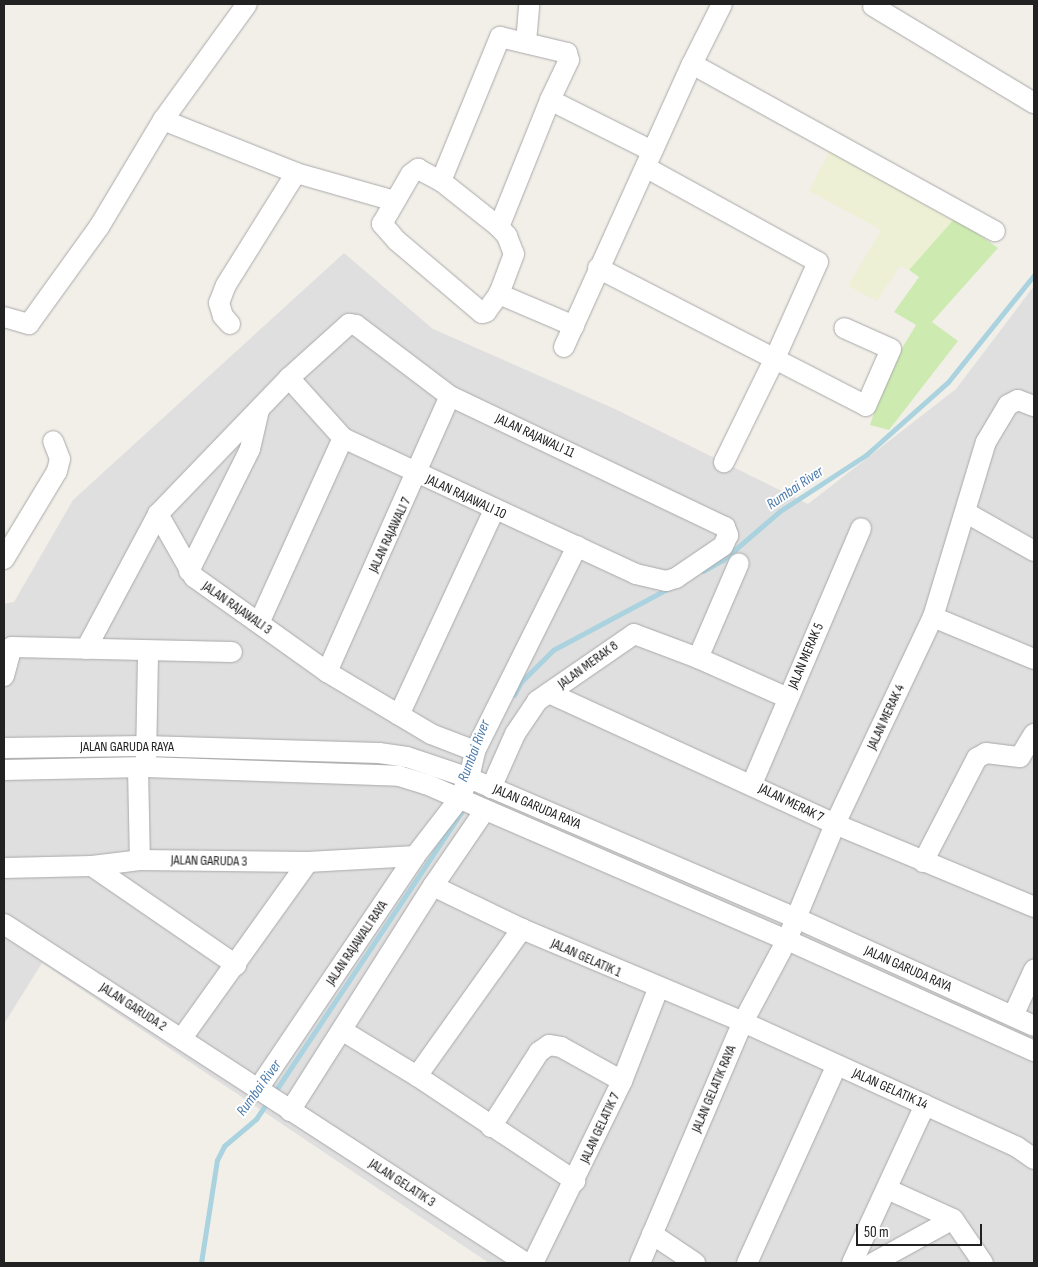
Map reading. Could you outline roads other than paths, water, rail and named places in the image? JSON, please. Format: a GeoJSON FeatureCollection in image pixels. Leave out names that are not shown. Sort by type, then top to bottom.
{"type":"FeatureCollection","features":[{"type":"Feature","properties":{"kind":"street"},"geometry":{"type":"LineString","coordinates":[[4,317],[29,324],[99,227],[163,120],[247,4]]}},
{"type":"Feature","properties":{"kind":"street"},"geometry":{"type":"LineString","coordinates":[[526,42],[529,4]]}},
{"type":"Feature","properties":{"kind":"street"},"geometry":{"type":"LineString","coordinates":[[564,347],[598,268],[692,64],[722,4]]}},
{"type":"Feature","properties":{"kind":"street"},"geometry":{"type":"LineString","coordinates":[[873,5],[1034,103]]}},
{"type":"Feature","properties":{"kind":"street"},"geometry":{"type":"LineString","coordinates":[[441,181],[497,40],[506,37],[567,53],[569,60],[550,100],[499,227]]}},
{"type":"Feature","properties":{"kind":"street"},"geometry":{"type":"LineString","coordinates":[[692,64],[995,231]]}},
{"type":"Feature","properties":{"kind":"street"},"geometry":{"type":"LineString","coordinates":[[550,100],[818,262],[776,358],[724,462]]}},
{"type":"Feature","properties":{"kind":"street"},"geometry":{"type":"LineString","coordinates":[[163,120],[296,172],[395,201]]}},
{"type":"Feature","properties":{"kind":"street"},"geometry":{"type":"LineString","coordinates":[[418,169],[441,181],[499,227],[507,236],[514,254],[499,294],[486,312],[482,313],[397,241],[382,224],[395,201],[414,170],[418,169]]}},
{"type":"Feature","properties":{"kind":"street"},"geometry":{"type":"LineString","coordinates":[[230,324],[223,316],[219,303],[226,285],[296,172]]}},
{"type":"Feature","properties":{"kind":"street"},"geometry":{"type":"LineString","coordinates":[[598,268],[866,406],[891,349],[844,328]]}},
{"type":"Feature","properties":{"kind":"street"},"geometry":{"type":"LineString","coordinates":[[499,294],[574,326]]}},
{"type":"Feature","properties":{"kind":"street","name":"JALAN RAJAWALI 11"},"geometry":{"type":"LineString","coordinates":[[289,378],[352,324],[450,396],[725,526],[728,535],[723,546],[666,581]]}},
{"type":"Feature","properties":{"kind":"street"},"geometry":{"type":"LineString","coordinates":[[86,649],[158,514],[289,378]]}},
{"type":"Feature","properties":{"kind":"street","name":"JALAN RAJAWALI 10"},"geometry":{"type":"LineString","coordinates":[[289,378],[343,438],[494,510],[636,574],[666,581]]}},
{"type":"Feature","properties":{"kind":"street","name":"JALAN RAJAWALI 7"},"geometry":{"type":"LineString","coordinates":[[327,672],[418,474],[450,396]]}},
{"type":"Feature","properties":{"kind":"street","name":"JALAN MERAK 4"},"geometry":{"type":"LineString","coordinates":[[796,918],[836,824],[933,617],[986,442],[999,415],[1008,405],[1026,403]]}},
{"type":"Feature","properties":{"kind":"street"},"geometry":{"type":"LineString","coordinates":[[189,571],[250,449],[259,409]]}},
{"type":"Feature","properties":{"kind":"street"},"geometry":{"type":"LineString","coordinates":[[259,623],[343,438]]}},
{"type":"Feature","properties":{"kind":"street"},"geometry":{"type":"LineString","coordinates":[[4,559],[56,471],[60,459],[53,441]]}},
{"type":"Feature","properties":{"kind":"street"},"geometry":{"type":"LineString","coordinates":[[220,451],[236,462],[238,471]]}},
{"type":"Feature","properties":{"kind":"street"},"geometry":{"type":"LineString","coordinates":[[399,715],[494,510]]}},
{"type":"Feature","properties":{"kind":"street"},"geometry":{"type":"LineString","coordinates":[[965,512],[1034,552]]}},
{"type":"Feature","properties":{"kind":"street","name":"JALAN RAJAWALI 3"},"geometry":{"type":"LineString","coordinates":[[158,514],[194,578],[327,672],[431,734],[474,751]]}},
{"type":"Feature","properties":{"kind":"street","name":"JALAN MERAK 5"},"geometry":{"type":"LineString","coordinates":[[752,784],[861,528]]}},
{"type":"Feature","properties":{"kind":"street"},"geometry":{"type":"LineString","coordinates":[[481,784],[474,751],[577,546]]}},
{"type":"Feature","properties":{"kind":"street"},"geometry":{"type":"LineString","coordinates":[[698,658],[739,563]]}},
{"type":"Feature","properties":{"kind":"street"},"geometry":{"type":"LineString","coordinates":[[933,617],[1034,659]]}},
{"type":"Feature","properties":{"kind":"street","name":"JALAN MERAK 8"},"geometry":{"type":"LineString","coordinates":[[473,805],[481,784],[530,708],[634,634],[698,658],[788,698]]}},
{"type":"Feature","properties":{"kind":"street"},"geometry":{"type":"LineString","coordinates":[[4,676],[8,644],[86,649],[232,652]]}},
{"type":"Feature","properties":{"kind":"street"},"geometry":{"type":"LineString","coordinates":[[140,860],[142,768],[145,746],[148,651]]}},
{"type":"Feature","properties":{"kind":"street","name":"JALAN MERAK 7"},"geometry":{"type":"LineString","coordinates":[[549,693],[752,784],[836,824],[1034,907]]}},
{"type":"Feature","properties":{"kind":"street"},"geometry":{"type":"LineString","coordinates":[[923,862],[977,758],[986,754],[1020,757],[1034,734]]}},
{"type":"Feature","properties":{"kind":"street","name":"JALAN GARUDA RAYA"},"geometry":{"type":"LineString","coordinates":[[4,748],[145,746],[379,753],[407,757],[481,784],[796,918],[1034,1026]]}},
{"type":"Feature","properties":{"kind":"street","name":"JALAN GARUDA RAYA"},"geometry":{"type":"LineString","coordinates":[[4,770],[142,768],[399,776],[473,805],[787,940],[1034,1051]]}},
{"type":"Feature","properties":{"kind":"street"},"geometry":{"type":"LineString","coordinates":[[284,1106],[343,1031],[433,886],[473,805]]}},
{"type":"Feature","properties":{"kind":"street","name":"JALAN RAJAWALI RAYA"},"geometry":{"type":"LineString","coordinates":[[260,1090],[415,856],[473,805]]}},
{"type":"Feature","properties":{"kind":"street","name":"JALAN GARUDA 3"},"geometry":{"type":"LineString","coordinates":[[4,868],[92,866],[140,860],[308,862],[415,856]]}},
{"type":"Feature","properties":{"kind":"street"},"geometry":{"type":"LineString","coordinates":[[182,1038],[308,862]]}},
{"type":"Feature","properties":{"kind":"street"},"geometry":{"type":"LineString","coordinates":[[92,866],[236,964]]}},
{"type":"Feature","properties":{"kind":"street","name":"JALAN GELATIK 1"},"geometry":{"type":"LineString","coordinates":[[433,886],[522,929],[658,989],[743,1022]]}},
{"type":"Feature","properties":{"kind":"street","name":"JALAN GELATIK RAYA"},"geometry":{"type":"LineString","coordinates":[[640,1263],[743,1022],[787,940],[796,918]]}},
{"type":"Feature","properties":{"kind":"street","name":"JALAN GARUDA 2"},"geometry":{"type":"LineString","coordinates":[[4,924],[284,1106]]}},
{"type":"Feature","properties":{"kind":"street"},"geometry":{"type":"LineString","coordinates":[[417,1076],[522,929]]}},
{"type":"Feature","properties":{"kind":"street"},"geometry":{"type":"LineString","coordinates":[[1013,1016],[1034,970]]}},
{"type":"Feature","properties":{"kind":"street","name":"JALAN GELATIK 7"},"geometry":{"type":"LineString","coordinates":[[533,1263],[622,1080],[658,989]]}},
{"type":"Feature","properties":{"kind":"street","name":"JALAN GELATIK 14"},"geometry":{"type":"LineString","coordinates":[[743,1022],[1017,1147],[1034,1159]]}},
{"type":"Feature","properties":{"kind":"street"},"geometry":{"type":"LineString","coordinates":[[343,1031],[417,1076],[574,1181]]}},
{"type":"Feature","properties":{"kind":"street"},"geometry":{"type":"LineString","coordinates":[[491,1127],[539,1052],[549,1045],[561,1047],[622,1080]]}},
{"type":"Feature","properties":{"kind":"street"},"geometry":{"type":"LineString","coordinates":[[747,1263],[837,1065]]}},
{"type":"Feature","properties":{"kind":"street"},"geometry":{"type":"LineString","coordinates":[[852,1263],[925,1105]]}},
{"type":"Feature","properties":{"kind":"street","name":"JALAN GELATIK 3"},"geometry":{"type":"LineString","coordinates":[[284,1106],[526,1263]]}},
{"type":"Feature","properties":{"kind":"street"},"geometry":{"type":"LineString","coordinates":[[887,1188],[953,1218],[983,1263]]}},
{"type":"Feature","properties":{"kind":"street"},"geometry":{"type":"LineString","coordinates":[[873,1263],[953,1218]]}},
{"type":"Feature","properties":{"kind":"street"},"geometry":{"type":"LineString","coordinates":[[652,1234],[695,1263]]}},
{"type":"Feature","properties":{"kind":"waterway","name":"Rumbai River"},"geometry":{"type":"LineString","coordinates":[[703,571],[723,560],[780,511],[866,455],[948,382],[1034,275]]}},
{"type":"Feature","properties":{"kind":"waterway","name":"Rumbai River"},"geometry":{"type":"LineString","coordinates":[[514,695],[521,682],[553,650],[669,588]]}},
{"type":"Feature","properties":{"kind":"waterway","name":"Rumbai River"},"geometry":{"type":"LineString","coordinates":[[274,1093],[466,805]]}},
{"type":"Feature","properties":{"kind":"waterway","name":"Rumbai River"},"geometry":{"type":"LineString","coordinates":[[201,1263],[217,1160],[224,1146],[256,1119],[269,1100]]}}]}
